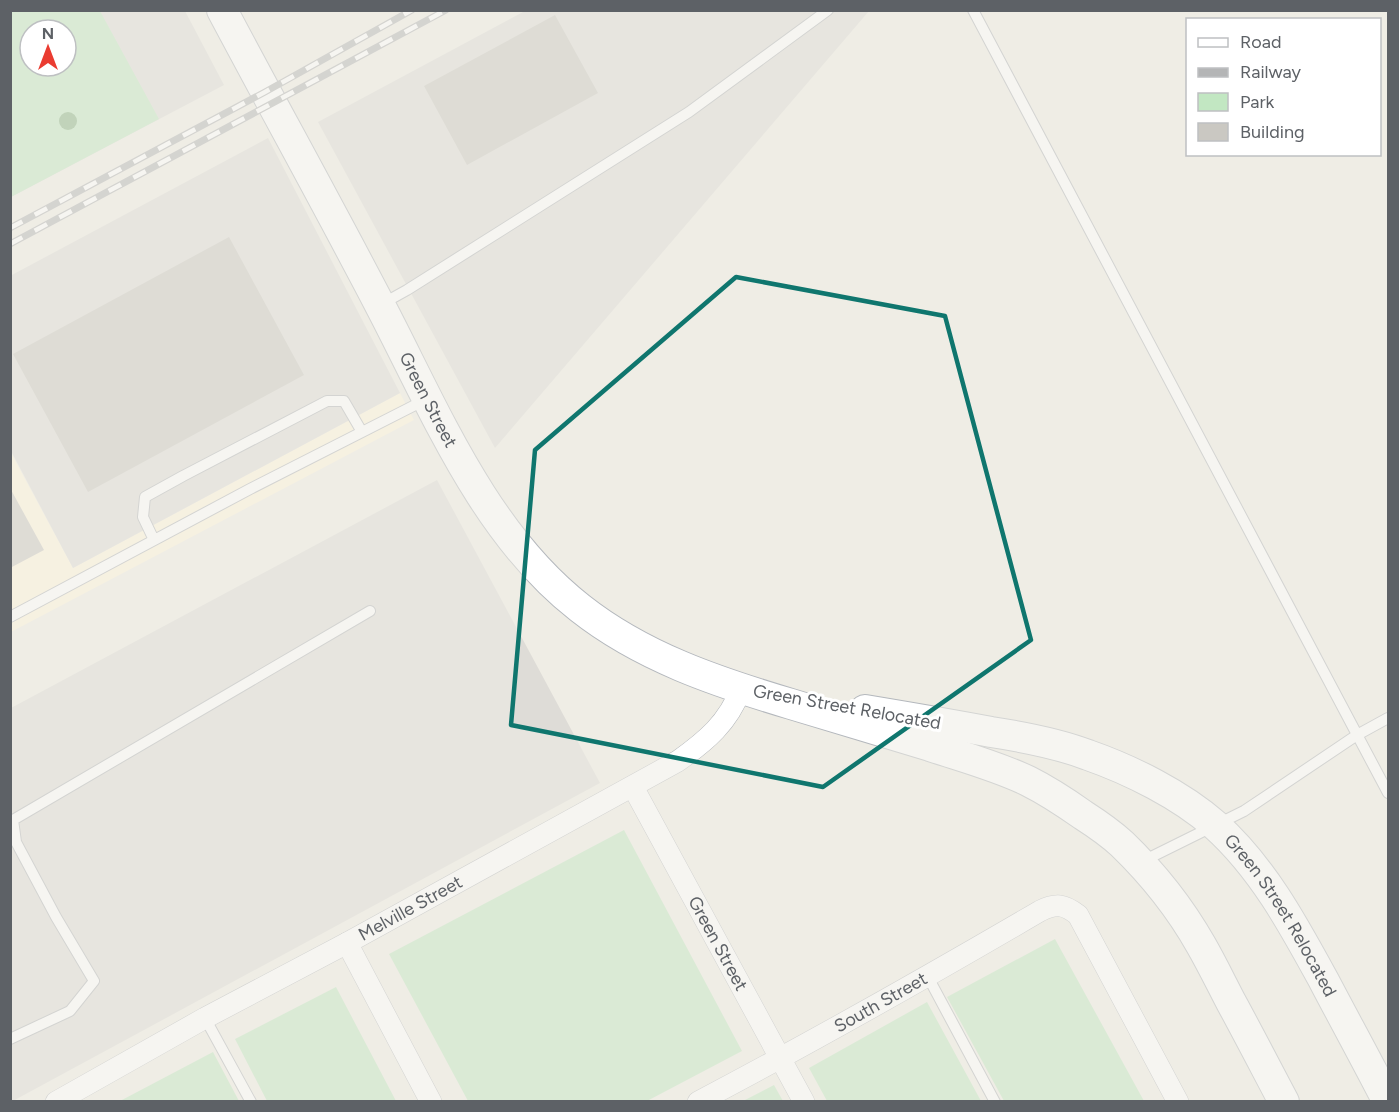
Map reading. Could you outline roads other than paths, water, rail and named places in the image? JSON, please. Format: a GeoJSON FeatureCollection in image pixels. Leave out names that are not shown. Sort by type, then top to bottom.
{"type":"FeatureCollection","features":[{"type":"Feature","properties":{"kind":"street","name":"Green Street"},"geometry":{"type":"LineString","coordinates":[[222,10],[380,305],[462,464],[502,527],[547,580],[605,627],[638,646],[701,675],[741,689]]}},
{"type":"Feature","properties":{"kind":"street","name":"Melville Street"},"geometry":{"type":"LineString","coordinates":[[56,1101],[206,1018],[347,944],[678,761],[701,745],[716,730],[736,702],[741,689]]}},
{"type":"Feature","properties":{"kind":"street","name":"Green Street Relocated"},"geometry":{"type":"LineString","coordinates":[[741,689],[967,727],[1057,745],[1088,754],[1140,777],[1183,802],[1215,825],[1256,871],[1286,912],[1388,1101]]}},
{"type":"Feature","properties":{"kind":"street","name":"Green Street Relocated"},"geometry":{"type":"LineString","coordinates":[[741,689],[921,743],[1007,772],[1046,791],[1100,826],[1120,842],[1140,863],[1181,914],[1200,944],[1284,1101]]}},
{"type":"Feature","properties":{"kind":"street","name":"Green Street"},"geometry":{"type":"LineString","coordinates":[[633,787],[804,1101]]}},
{"type":"Feature","properties":{"kind":"street","name":"South Street"},"geometry":{"type":"LineString","coordinates":[[698,1101],[928,977],[1046,908],[1056,906],[1065,906],[1078,915],[1082,921],[1178,1101]]}},
{"type":"Feature","properties":{"kind":"street"},"geometry":{"type":"LineString","coordinates":[[347,944],[431,1101]]}},
{"type":"Feature","properties":{"kind":"lane"},"geometry":{"type":"LineString","coordinates":[[380,305],[689,112],[828,10]]}},
{"type":"Feature","properties":{"kind":"lane"},"geometry":{"type":"LineString","coordinates":[[974,10],[1389,794]]}},
{"type":"Feature","properties":{"kind":"lane"},"geometry":{"type":"LineString","coordinates":[[10,617],[250,489],[428,398]]}},
{"type":"Feature","properties":{"kind":"lane"},"geometry":{"type":"LineString","coordinates":[[154,540],[143,517],[145,497],[327,401],[344,401],[362,432]]}},
{"type":"Feature","properties":{"kind":"lane"},"geometry":{"type":"LineString","coordinates":[[10,1040],[70,1011],[94,981],[56,917],[16,842],[14,820],[370,611]]}},
{"type":"Feature","properties":{"kind":"lane"},"geometry":{"type":"LineString","coordinates":[[1140,863],[1244,811],[1357,735],[1389,718]]}},
{"type":"Feature","properties":{"kind":"lane"},"geometry":{"type":"LineString","coordinates":[[928,977],[995,1101]]}},
{"type":"Feature","properties":{"kind":"lane"},"geometry":{"type":"LineString","coordinates":[[206,1018],[251,1101]]}},
{"type":"Feature","properties":{"kind":"railway"},"geometry":{"type":"LineString","coordinates":[[10,228],[265,92],[412,10]]}},
{"type":"Feature","properties":{"kind":"railway"},"geometry":{"type":"LineString","coordinates":[[10,244],[446,10]]}}]}
